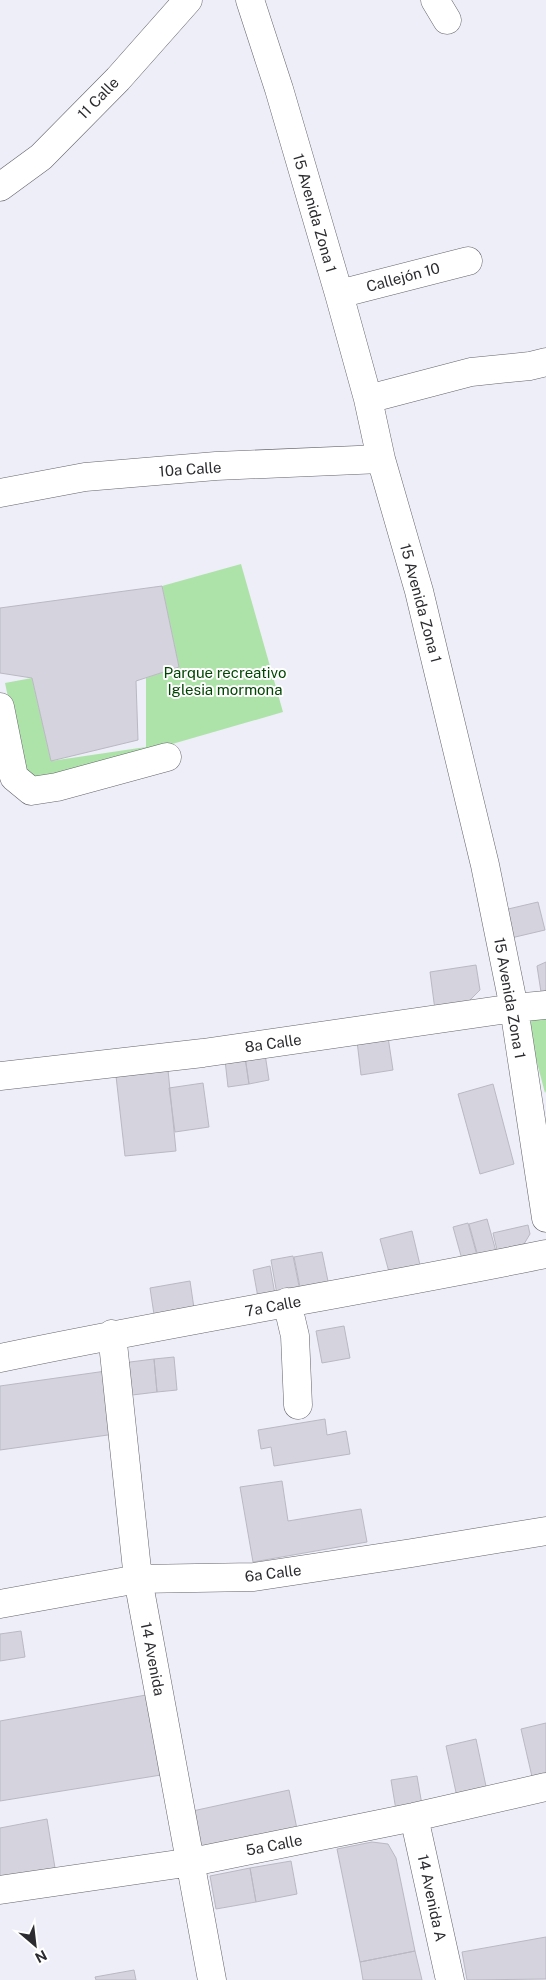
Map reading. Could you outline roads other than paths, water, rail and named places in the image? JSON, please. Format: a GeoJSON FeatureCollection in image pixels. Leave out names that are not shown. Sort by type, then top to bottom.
{"type":"FeatureCollection","features":[{"type":"Feature","properties":{"kind":"street","name":"11 Calle"},"geometry":{"type":"LineString","coordinates":[[0,187],[41,157],[118,79],[188,0]]}},
{"type":"Feature","properties":{"kind":"street","name":"15 Avenida Zona 1"},"geometry":{"type":"LineString","coordinates":[[250,0],[279,89],[338,294],[419,591],[483,856],[514,1008],[546,1218]]}},
{"type":"Feature","properties":{"kind":"street","name":"Callejón 10"},"geometry":{"type":"LineString","coordinates":[[338,294],[468,261]]}},
{"type":"Feature","properties":{"kind":"street"},"geometry":{"type":"LineString","coordinates":[[368,399],[472,372],[530,366],[546,362]]}},
{"type":"Feature","properties":{"kind":"street","name":"10a Calle"},"geometry":{"type":"LineString","coordinates":[[0,493],[86,476],[216,466],[382,460]]}},
{"type":"Feature","properties":{"kind":"street"},"geometry":{"type":"LineString","coordinates":[[0,707],[14,777],[32,791],[57,787],[167,757]]}},
{"type":"Feature","properties":{"kind":"street","name":"8a Calle"},"geometry":{"type":"LineString","coordinates":[[0,1076],[203,1053],[514,1008],[546,1006]]}},
{"type":"Feature","properties":{"kind":"street"},"geometry":{"type":"LineString","coordinates":[[537,1158],[546,1126]]}},
{"type":"Feature","properties":{"kind":"street","name":"7a Calle"},"geometry":{"type":"LineString","coordinates":[[0,1358],[112,1334],[422,1279],[546,1254]]}},
{"type":"Feature","properties":{"kind":"street"},"geometry":{"type":"LineString","coordinates":[[287,1302],[296,1336],[298,1405]]}},
{"type":"Feature","properties":{"kind":"street","name":"14 Avenida"},"geometry":{"type":"LineString","coordinates":[[112,1334],[138,1579],[192,1862],[212,1980]]}},
{"type":"Feature","properties":{"kind":"street","name":"6a Calle"},"geometry":{"type":"LineString","coordinates":[[0,1604],[138,1579],[254,1577],[412,1554],[546,1530]]}},
{"type":"Feature","properties":{"kind":"street","name":"5a Calle"},"geometry":{"type":"LineString","coordinates":[[0,1890],[192,1862],[414,1817],[546,1787]]}},
{"type":"Feature","properties":{"kind":"street","name":"14 Avenida A"},"geometry":{"type":"LineString","coordinates":[[414,1817],[450,1980]]}},
{"type":"Feature","properties":{"kind":"park label","name":"Parque recreativo Iglesia mormona"},"geometry":{"type":"Point","coordinates":[225,680]}}]}
